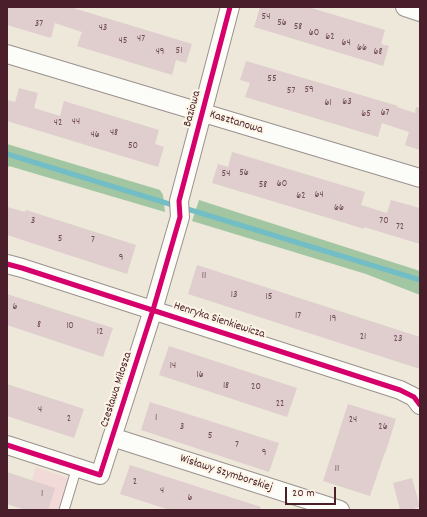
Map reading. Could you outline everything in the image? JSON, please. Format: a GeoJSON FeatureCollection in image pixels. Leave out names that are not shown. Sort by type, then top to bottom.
{"type":"FeatureCollection","features":[{"type":"Feature","properties":{"kind":"street","name":"Baziowa"},"geometry":{"type":"LineString","coordinates":[[179,209],[230,7]]}},
{"type":"Feature","properties":{"kind":"street"},"geometry":{"type":"LineString","coordinates":[[405,7],[420,12]]}},
{"type":"Feature","properties":{"kind":"street","name":"Kasztanowa"},"geometry":{"type":"LineString","coordinates":[[7,54],[420,178]]}},
{"type":"Feature","properties":{"kind":"street","name":"Czesława Miłosza"},"geometry":{"type":"LineString","coordinates":[[7,445],[100,475],[153,310],[179,209]]}},
{"type":"Feature","properties":{"kind":"street","name":"Henryka Sienkiewicza"},"geometry":{"type":"LineString","coordinates":[[7,264],[400,390],[414,397],[420,405]]}},
{"type":"Feature","properties":{"kind":"street","name":"Wisławy Szymborskiej"},"geometry":{"type":"LineString","coordinates":[[112,438],[340,510]]}},
{"type":"Feature","properties":{"kind":"lane"},"geometry":{"type":"LineString","coordinates":[[64,510],[77,467]]}},
{"type":"Feature","properties":{"kind":"shaded area"},"geometry":{"type":"Polygon","coordinates":[[[36,467],[68,478],[75,490],[68,510],[22,510],[36,467]]]}},
{"type":"Feature","properties":{"kind":"green space"},"geometry":{"type":"Polygon","coordinates":[[[7,144],[160,190],[163,195],[165,212],[9,166],[7,169],[7,144]]]}},
{"type":"Feature","properties":{"kind":"green space"},"geometry":{"type":"Polygon","coordinates":[[[199,200],[420,271],[420,295],[366,274],[192,221],[199,200]]]}},
{"type":"Feature","properties":{"kind":"building"},"geometry":{"type":"Polygon","coordinates":[[[7,7],[70,7],[192,44],[186,63],[176,60],[172,75],[77,46],[82,32],[55,23],[51,38],[7,25],[7,7]]]}},
{"type":"Feature","properties":{"kind":"building"},"geometry":{"type":"Polygon","coordinates":[[[260,7],[308,7],[385,30],[381,44],[389,46],[383,66],[254,27],[260,7]]]}},
{"type":"Feature","properties":{"kind":"building"},"geometry":{"type":"Polygon","coordinates":[[[246,61],[398,106],[397,107],[415,113],[416,107],[420,108],[420,150],[405,145],[409,132],[382,123],[378,137],[245,97],[250,83],[240,80],[246,61]]]}},
{"type":"Feature","properties":{"kind":"building"},"geometry":{"type":"Polygon","coordinates":[[[19,88],[38,93],[34,108],[60,116],[64,101],[159,130],[155,144],[164,147],[158,167],[7,121],[7,100],[15,102],[19,88]]]}},
{"type":"Feature","properties":{"kind":"building"},"geometry":{"type":"Polygon","coordinates":[[[232,152],[365,192],[361,205],[387,213],[391,200],[420,208],[420,244],[364,227],[364,229],[212,183],[218,164],[228,167],[232,152]]]}},
{"type":"Feature","properties":{"kind":"building"},"geometry":{"type":"Polygon","coordinates":[[[7,207],[25,212],[26,210],[136,245],[127,274],[7,235],[7,207]]]}},
{"type":"Feature","properties":{"kind":"building"},"geometry":{"type":"Polygon","coordinates":[[[197,265],[420,337],[420,369],[188,294],[197,265]]]}},
{"type":"Feature","properties":{"kind":"building"},"geometry":{"type":"Polygon","coordinates":[[[7,294],[113,328],[103,357],[7,325],[7,294]]]}},
{"type":"Feature","properties":{"kind":"building"},"geometry":{"type":"Polygon","coordinates":[[[169,346],[297,388],[287,417],[159,375],[169,346]]]}},
{"type":"Feature","properties":{"kind":"building"},"geometry":{"type":"Polygon","coordinates":[[[7,384],[84,409],[74,438],[7,416],[7,384]]]}},
{"type":"Feature","properties":{"kind":"building"},"geometry":{"type":"Polygon","coordinates":[[[150,402],[279,443],[269,472],[141,430],[150,402]]]}},
{"type":"Feature","properties":{"kind":"building"},"geometry":{"type":"Polygon","coordinates":[[[348,404],[396,419],[370,496],[323,481],[348,404]]]}},
{"type":"Feature","properties":{"kind":"building"},"geometry":{"type":"Polygon","coordinates":[[[130,465],[261,507],[260,510],[170,510],[120,494],[130,465]]]}},
{"type":"Feature","properties":{"kind":"building"},"geometry":{"type":"Polygon","coordinates":[[[7,472],[55,488],[48,510],[25,510],[7,504],[7,472]]]}},
{"type":"Feature","properties":{"kind":"building"},"geometry":{"type":"Polygon","coordinates":[[[412,478],[420,507],[409,510],[400,510],[393,483],[412,478]]]}},
{"type":"Feature","properties":{"kind":"waterway"},"geometry":{"type":"LineString","coordinates":[[7,154],[176,206]]}},
{"type":"Feature","properties":{"kind":"waterway"},"geometry":{"type":"LineString","coordinates":[[184,208],[420,280]]}},
{"type":"Feature","properties":{"kind":"cycle path"},"geometry":{"type":"LineString","coordinates":[[7,445],[100,475],[153,310],[180,217],[179,201],[230,7]]}},
{"type":"Feature","properties":{"kind":"cycle path"},"geometry":{"type":"LineString","coordinates":[[7,264],[400,390],[414,397],[420,405]]}}]}
